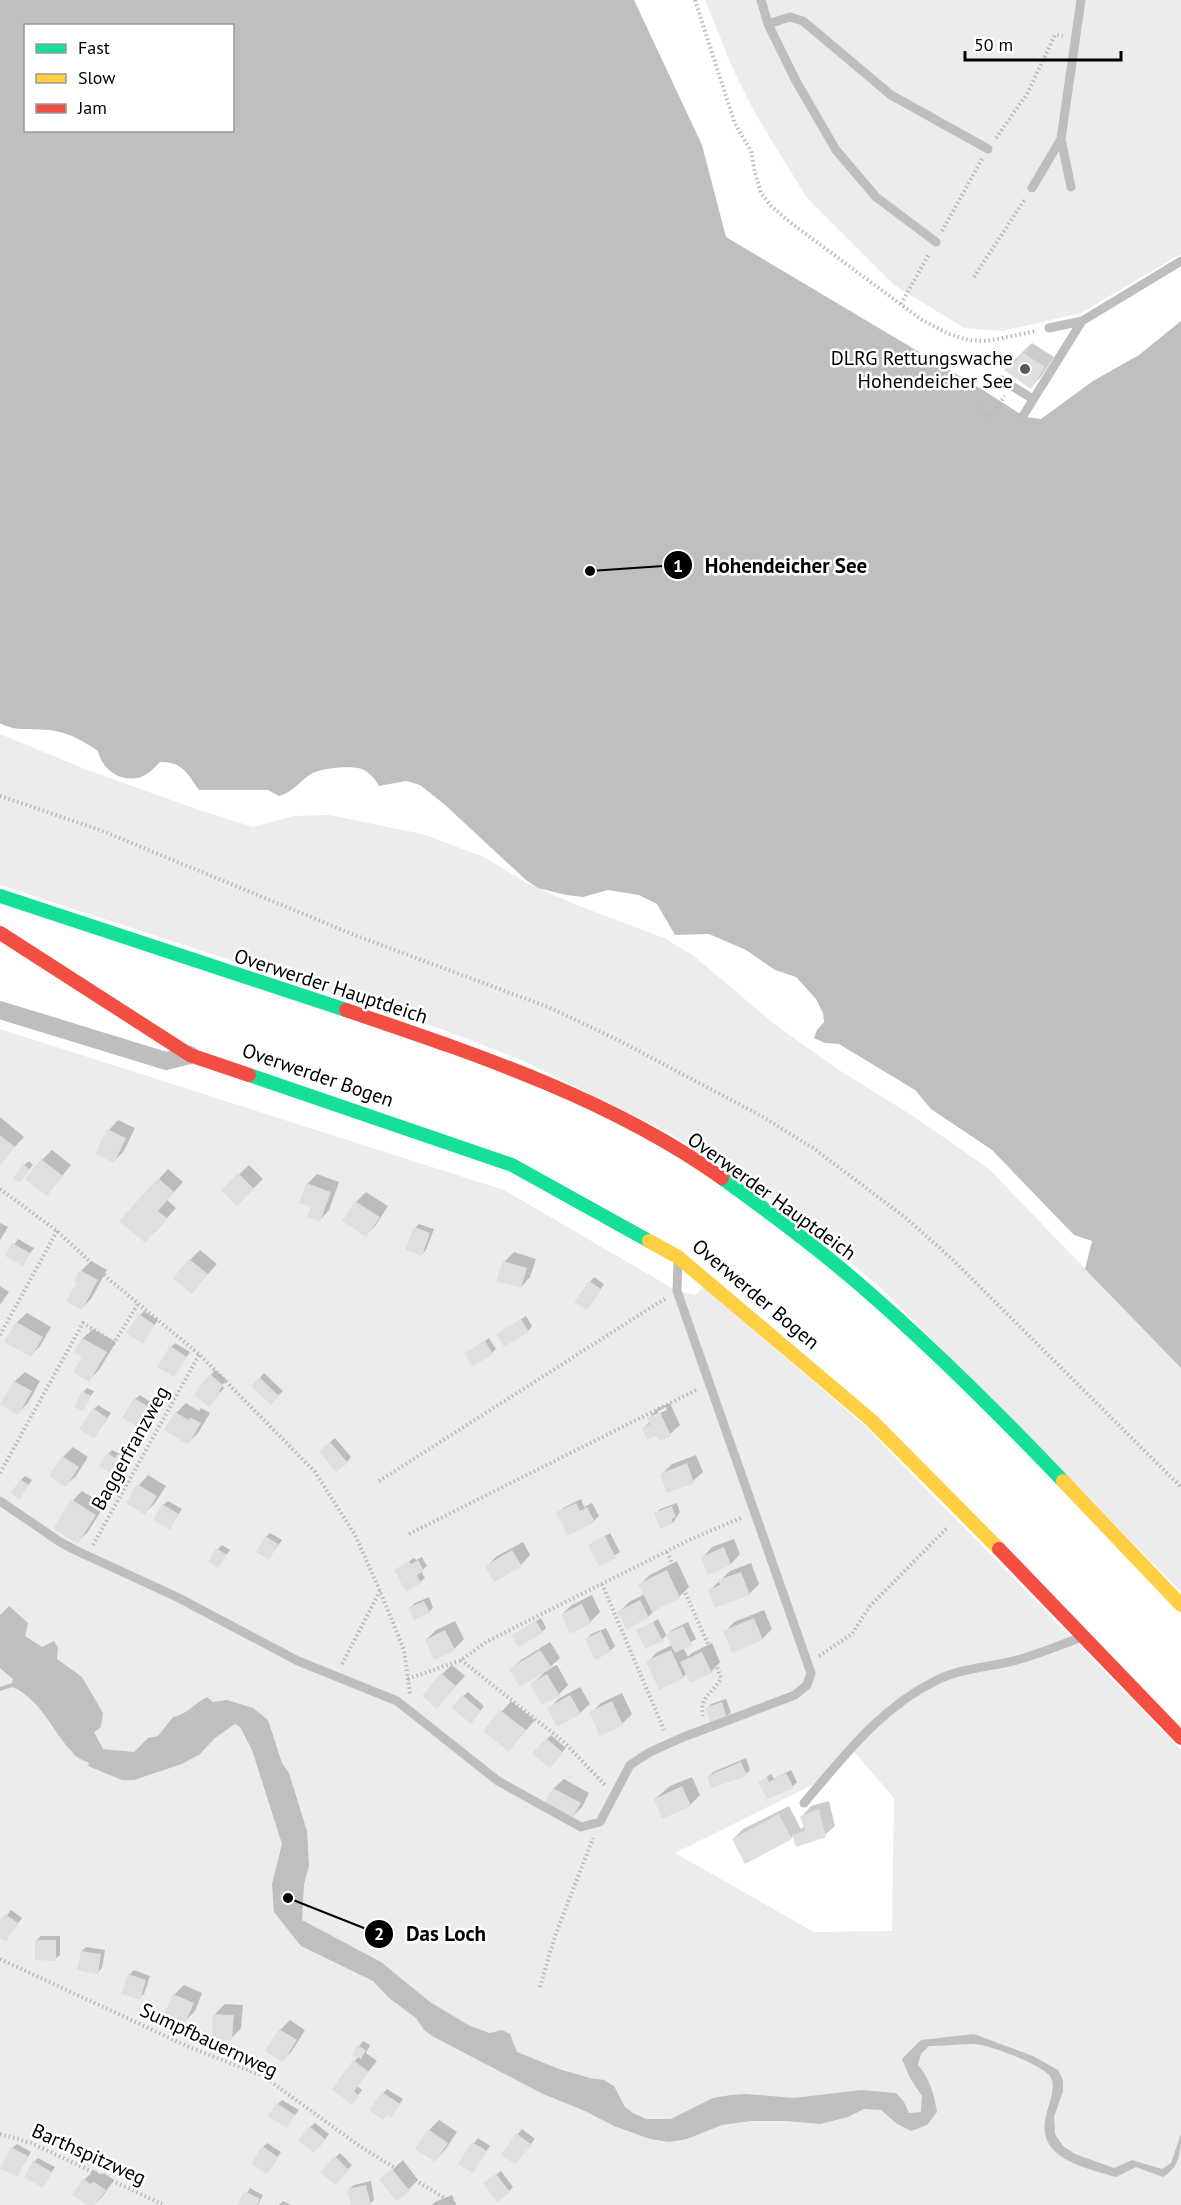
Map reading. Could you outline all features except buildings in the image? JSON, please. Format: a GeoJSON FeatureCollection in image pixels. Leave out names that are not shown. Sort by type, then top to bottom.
{"type":"FeatureCollection","features":[{"type":"Feature","properties":{"kind":"street","name":"Overwerder Hauptdeich"},"geometry":{"type":"LineString","coordinates":[[0,896],[339,1006],[558,1086],[638,1126],[714,1173],[786,1226],[857,1283],[914,1334],[1006,1423],[1181,1605]]}},
{"type":"Feature","properties":{"kind":"street","name":"Overwerder Bogen"},"geometry":{"type":"LineString","coordinates":[[0,933],[190,1056],[512,1165],[678,1257],[871,1420],[1181,1738]]}},
{"type":"Feature","properties":{"kind":"street","name":"Overwerder Bogen"},"geometry":{"type":"LineString","coordinates":[[0,1010],[166,1061],[190,1056]]}},
{"type":"Feature","properties":{"kind":"lane"},"geometry":{"type":"LineString","coordinates":[[761,0],[768,24],[796,81],[836,150],[876,197],[936,242]]}},
{"type":"Feature","properties":{"kind":"lane"},"geometry":{"type":"LineString","coordinates":[[1071,187],[1061,139],[1081,0]]}},
{"type":"Feature","properties":{"kind":"lane"},"geometry":{"type":"LineString","coordinates":[[768,24],[790,17],[803,21],[891,95],[988,149]]}},
{"type":"Feature","properties":{"kind":"lane"},"geometry":{"type":"LineString","coordinates":[[1032,188],[1061,139]]}},
{"type":"Feature","properties":{"kind":"lane"},"geometry":{"type":"LineString","coordinates":[[1049,328],[1082,321],[1181,261]]}},
{"type":"Feature","properties":{"kind":"lane"},"geometry":{"type":"LineString","coordinates":[[1023,416],[1082,321]]}},
{"type":"Feature","properties":{"kind":"lane"},"geometry":{"type":"LineString","coordinates":[[1002,380],[1033,399]]}},
{"type":"Feature","properties":{"kind":"lane"},"geometry":{"type":"LineString","coordinates":[[0,1501],[60,1542],[87,1556],[177,1597],[298,1661],[398,1701],[498,1781],[581,1827],[600,1822],[630,1765],[670,1743],[795,1695],[807,1685],[811,1672],[677,1291],[678,1257]]}},
{"type":"Feature","properties":{"kind":"lane"},"geometry":{"type":"LineString","coordinates":[[804,1803],[860,1736],[902,1700],[939,1680],[970,1669],[1018,1660],[1083,1637]]}},
{"type":"Feature","properties":{"kind":"path"},"geometry":{"type":"LineString","coordinates":[[695,0],[735,124],[752,151],[761,193],[772,207],[922,320],[949,334],[968,340],[987,341],[1049,328]]}},
{"type":"Feature","properties":{"kind":"path"},"geometry":{"type":"LineString","coordinates":[[974,277],[1032,188]]}},
{"type":"Feature","properties":{"kind":"path"},"geometry":{"type":"LineString","coordinates":[[977,408],[989,417],[1004,397]]}},
{"type":"Feature","properties":{"kind":"path"},"geometry":{"type":"LineString","coordinates":[[0,796],[100,830],[357,936],[548,1007],[618,1040],[765,1118],[813,1148],[906,1218],[954,1261],[1181,1486]]}},
{"type":"Feature","properties":{"kind":"path"},"geometry":{"type":"LineString","coordinates":[[0,1189],[57,1232],[200,1355],[315,1472],[355,1535],[404,1650],[413,1713]]}},
{"type":"Feature","properties":{"kind":"path"},"geometry":{"type":"LineString","coordinates":[[0,1335],[57,1232]]}},
{"type":"Feature","properties":{"kind":"path"},"geometry":{"type":"LineString","coordinates":[[379,1481],[677,1291]]}},
{"type":"Feature","properties":{"kind":"path"},"geometry":{"type":"LineString","coordinates":[[0,1473],[83,1323],[114,1343],[138,1304]]}},
{"type":"Feature","properties":{"kind":"path","name":"Baggerfranzweg"},"geometry":{"type":"LineString","coordinates":[[87,1556],[200,1355]]}},
{"type":"Feature","properties":{"kind":"path"},"geometry":{"type":"LineString","coordinates":[[409,1534],[709,1383]]}},
{"type":"Feature","properties":{"kind":"path"},"geometry":{"type":"LineString","coordinates":[[408,1679],[461,1659],[486,1642],[667,1552],[755,1512]]}},
{"type":"Feature","properties":{"kind":"path"},"geometry":{"type":"LineString","coordinates":[[808,1663],[852,1634],[870,1606],[963,1512]]}},
{"type":"Feature","properties":{"kind":"path"},"geometry":{"type":"LineString","coordinates":[[667,1552],[721,1678],[703,1700],[701,1707],[706,1728]]}},
{"type":"Feature","properties":{"kind":"path"},"geometry":{"type":"LineString","coordinates":[[602,1584],[670,1743]]}},
{"type":"Feature","properties":{"kind":"path"},"geometry":{"type":"LineString","coordinates":[[336,1675],[380,1591]]}},
{"type":"Feature","properties":{"kind":"path"},"geometry":{"type":"LineString","coordinates":[[461,1659],[564,1742],[614,1795]]}},
{"type":"Feature","properties":{"kind":"path"},"geometry":{"type":"LineString","coordinates":[[540,1987],[555,1936],[581,1864],[600,1822]]}},
{"type":"Feature","properties":{"kind":"path","name":"Sumpfbauernweg"},"geometry":{"type":"LineString","coordinates":[[0,1959],[189,2047],[263,2076],[361,2147],[456,2205]]}},
{"type":"Feature","properties":{"kind":"path","name":"Barthspitzweg"},"geometry":{"type":"LineString","coordinates":[[0,2134],[30,2143],[164,2205]]}},
{"type":"Feature","properties":{"kind":"shaded area"},"geometry":{"type":"Polygon","coordinates":[[[0,0],[634,0],[702,145],[726,237],[1025,417],[1041,419],[1093,381],[1139,355],[1181,321],[1181,1368],[1085,1269],[1092,1241],[1074,1235],[992,1150],[931,1109],[915,1090],[839,1044],[825,1043],[814,1038],[824,1022],[823,1013],[816,999],[796,977],[775,970],[746,950],[709,934],[675,935],[657,904],[639,895],[608,890],[583,897],[538,888],[526,880],[444,804],[420,785],[406,781],[379,786],[372,776],[362,769],[343,767],[315,772],[279,796],[268,790],[199,790],[184,770],[174,764],[160,762],[144,776],[126,778],[108,769],[98,751],[72,736],[48,730],[6,726],[0,723],[0,0]]]}},
{"type":"Feature","properties":{"kind":"shaded area"},"geometry":{"type":"Polygon","coordinates":[[[705,0],[1181,0],[1181,254],[1081,313],[1003,331],[964,328],[894,285],[807,198],[756,115],[733,69],[705,0]]]}},
{"type":"Feature","properties":{"kind":"shaded area"},"geometry":{"type":"Polygon","coordinates":[[[0,734],[85,769],[253,827],[294,816],[329,815],[422,834],[484,857],[525,882],[574,904],[664,938],[694,956],[778,1027],[988,1168],[1181,1368],[1181,1592],[885,1292],[823,1239],[741,1177],[671,1134],[524,1061],[441,1029],[0,885],[0,734]]]}},
{"type":"Feature","properties":{"kind":"shaded area"},"geometry":{"type":"Polygon","coordinates":[[[0,1029],[504,1190],[677,1291],[695,1295],[703,1287],[865,1426],[1181,1750],[1181,2205],[0,2205],[0,1029]],[[848,1745],[814,1784],[675,1853],[814,1932],[892,1931],[894,1798],[848,1745]]]}},
{"type":"Feature","properties":{"kind":"shaded area"},"geometry":{"type":"Polygon","coordinates":[[[9,1606],[28,1623],[25,1636],[42,1647],[54,1641],[58,1648],[57,1659],[82,1677],[103,1713],[101,1727],[94,1732],[103,1749],[134,1752],[148,1738],[158,1736],[173,1717],[182,1714],[207,1697],[213,1702],[227,1700],[253,1708],[268,1720],[282,1763],[289,1773],[307,1831],[309,1866],[304,1884],[302,1920],[381,1962],[430,2002],[470,2026],[490,2033],[502,2030],[510,2034],[517,2052],[559,2069],[604,2080],[614,2086],[625,2107],[633,2113],[646,2119],[671,2119],[713,2098],[731,2095],[794,2098],[861,2090],[896,2093],[904,2102],[909,2113],[921,2112],[922,2096],[910,2078],[902,2059],[921,2040],[974,2034],[1033,2056],[1058,2070],[1063,2080],[1063,2091],[1054,2117],[1055,2134],[1063,2146],[1075,2154],[1114,2168],[1132,2160],[1162,2169],[1171,2163],[1181,2134],[1180,2153],[1176,2164],[1163,2177],[1136,2167],[1116,2177],[1091,2170],[1066,2159],[1055,2152],[1048,2142],[1045,2131],[1046,2116],[1053,2089],[1052,2080],[1048,2074],[1018,2057],[975,2044],[929,2046],[921,2054],[918,2065],[931,2087],[937,2112],[927,2125],[911,2131],[897,2124],[881,2110],[864,2109],[848,2117],[820,2124],[751,2121],[722,2125],[687,2139],[669,2142],[650,2139],[614,2126],[543,2094],[432,2036],[424,2030],[416,2018],[389,1998],[373,1981],[301,1946],[274,1912],[272,1884],[282,1844],[252,1750],[240,1727],[235,1724],[215,1738],[200,1754],[182,1764],[134,1780],[122,1780],[88,1766],[89,1763],[76,1756],[39,1708],[23,1693],[13,1687],[0,1691],[0,1687],[12,1683],[13,1679],[0,1668],[0,1615],[9,1606]]]}},
{"type":"Feature","properties":{"kind":"traffic: fast"},"geometry":{"type":"LineString","coordinates":[[0,896],[346,1010]]}},
{"type":"Feature","properties":{"kind":"traffic: fast"},"geometry":{"type":"LineString","coordinates":[[249,1075],[512,1165],[649,1241]]}},
{"type":"Feature","properties":{"kind":"traffic: fast"},"geometry":{"type":"LineString","coordinates":[[722,1178],[809,1243],[886,1307],[964,1380],[1063,1481]]}},
{"type":"Feature","properties":{"kind":"traffic: slow"},"geometry":{"type":"LineString","coordinates":[[649,1241],[678,1257],[871,1420],[999,1549]]}},
{"type":"Feature","properties":{"kind":"traffic: slow"},"geometry":{"type":"LineString","coordinates":[[1063,1481],[1181,1605]]}},
{"type":"Feature","properties":{"kind":"traffic: jam"},"geometry":{"type":"LineString","coordinates":[[0,933],[190,1055],[249,1075]]}},
{"type":"Feature","properties":{"kind":"traffic: jam"},"geometry":{"type":"LineString","coordinates":[[346,1010],[540,1080],[634,1124],[722,1178]]}},
{"type":"Feature","properties":{"kind":"traffic: jam"},"geometry":{"type":"LineString","coordinates":[[999,1549],[1181,1738]]}},
{"type":"Feature","properties":{"kind":"place","name":"DLRG Rettungswache Hohendeicher See"},"geometry":{"type":"Point","coordinates":[1025,369]}},
{"type":"Feature","properties":{"kind":"place","name":"Hohendeicher See"},"geometry":{"type":"Point","coordinates":[590,571]}},
{"type":"Feature","properties":{"kind":"place","name":"Das Loch"},"geometry":{"type":"Point","coordinates":[288,1898]}}]}
